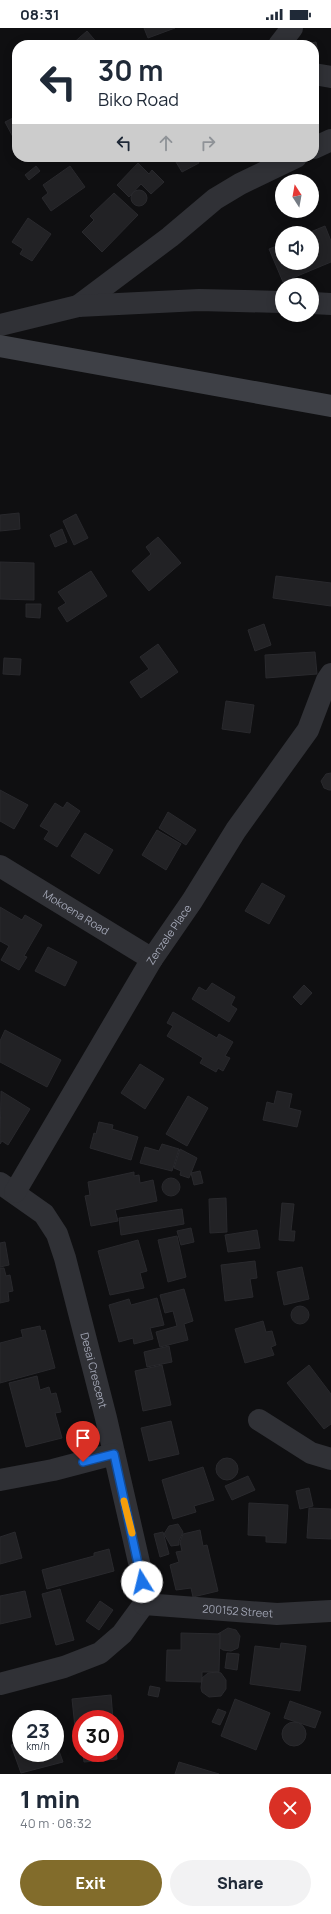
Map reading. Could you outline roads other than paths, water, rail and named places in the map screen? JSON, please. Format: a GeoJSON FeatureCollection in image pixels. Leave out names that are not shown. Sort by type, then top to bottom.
{"type":"FeatureCollection","features":[{"type":"Feature","properties":{"kind":"street"},"geometry":{"type":"LineString","coordinates":[[283,40],[292,28]]}},
{"type":"Feature","properties":{"kind":"street"},"geometry":{"type":"LineString","coordinates":[[319,75],[331,77]]}},
{"type":"Feature","properties":{"kind":"street"},"geometry":{"type":"LineString","coordinates":[[319,146],[331,140]]}},
{"type":"Feature","properties":{"kind":"street"},"geometry":{"type":"LineString","coordinates":[[78,306],[170,237],[215,199],[240,184],[286,162]]}},
{"type":"Feature","properties":{"kind":"street"},"geometry":{"type":"LineString","coordinates":[[0,325],[78,306],[198,300],[275,302]]}},
{"type":"Feature","properties":{"kind":"street"},"geometry":{"type":"LineString","coordinates":[[319,303],[331,304]]}},
{"type":"Feature","properties":{"kind":"street"},"geometry":{"type":"LineString","coordinates":[[0,346],[331,406]]}},
{"type":"Feature","properties":{"kind":"street","name":"Zenzele Place"},"geometry":{"type":"LineString","coordinates":[[7,1188],[152,959],[192,901],[236,830],[308,730],[329,677]]}},
{"type":"Feature","properties":{"kind":"street","name":"Mokoena Road"},"geometry":{"type":"LineString","coordinates":[[0,866],[152,959]]}},
{"type":"Feature","properties":{"kind":"street","name":"Desai Crescent"},"geometry":{"type":"LineString","coordinates":[[7,1188],[44,1214],[57,1234],[69,1273],[106,1418],[141,1571],[144,1604]]}},
{"type":"Feature","properties":{"kind":"street"},"geometry":{"type":"LineString","coordinates":[[259,1420],[311,1453],[331,1459]]}},
{"type":"Feature","properties":{"kind":"street"},"geometry":{"type":"LineString","coordinates":[[0,1480],[53,1470],[114,1454]]}},
{"type":"Feature","properties":{"kind":"street"},"geometry":{"type":"LineString","coordinates":[[0,1684],[64,1667],[100,1653],[122,1634],[144,1604]]}},
{"type":"Feature","properties":{"kind":"street","name":"200152 Street"},"geometry":{"type":"LineString","coordinates":[[144,1604],[277,1614],[331,1611]]}}]}
